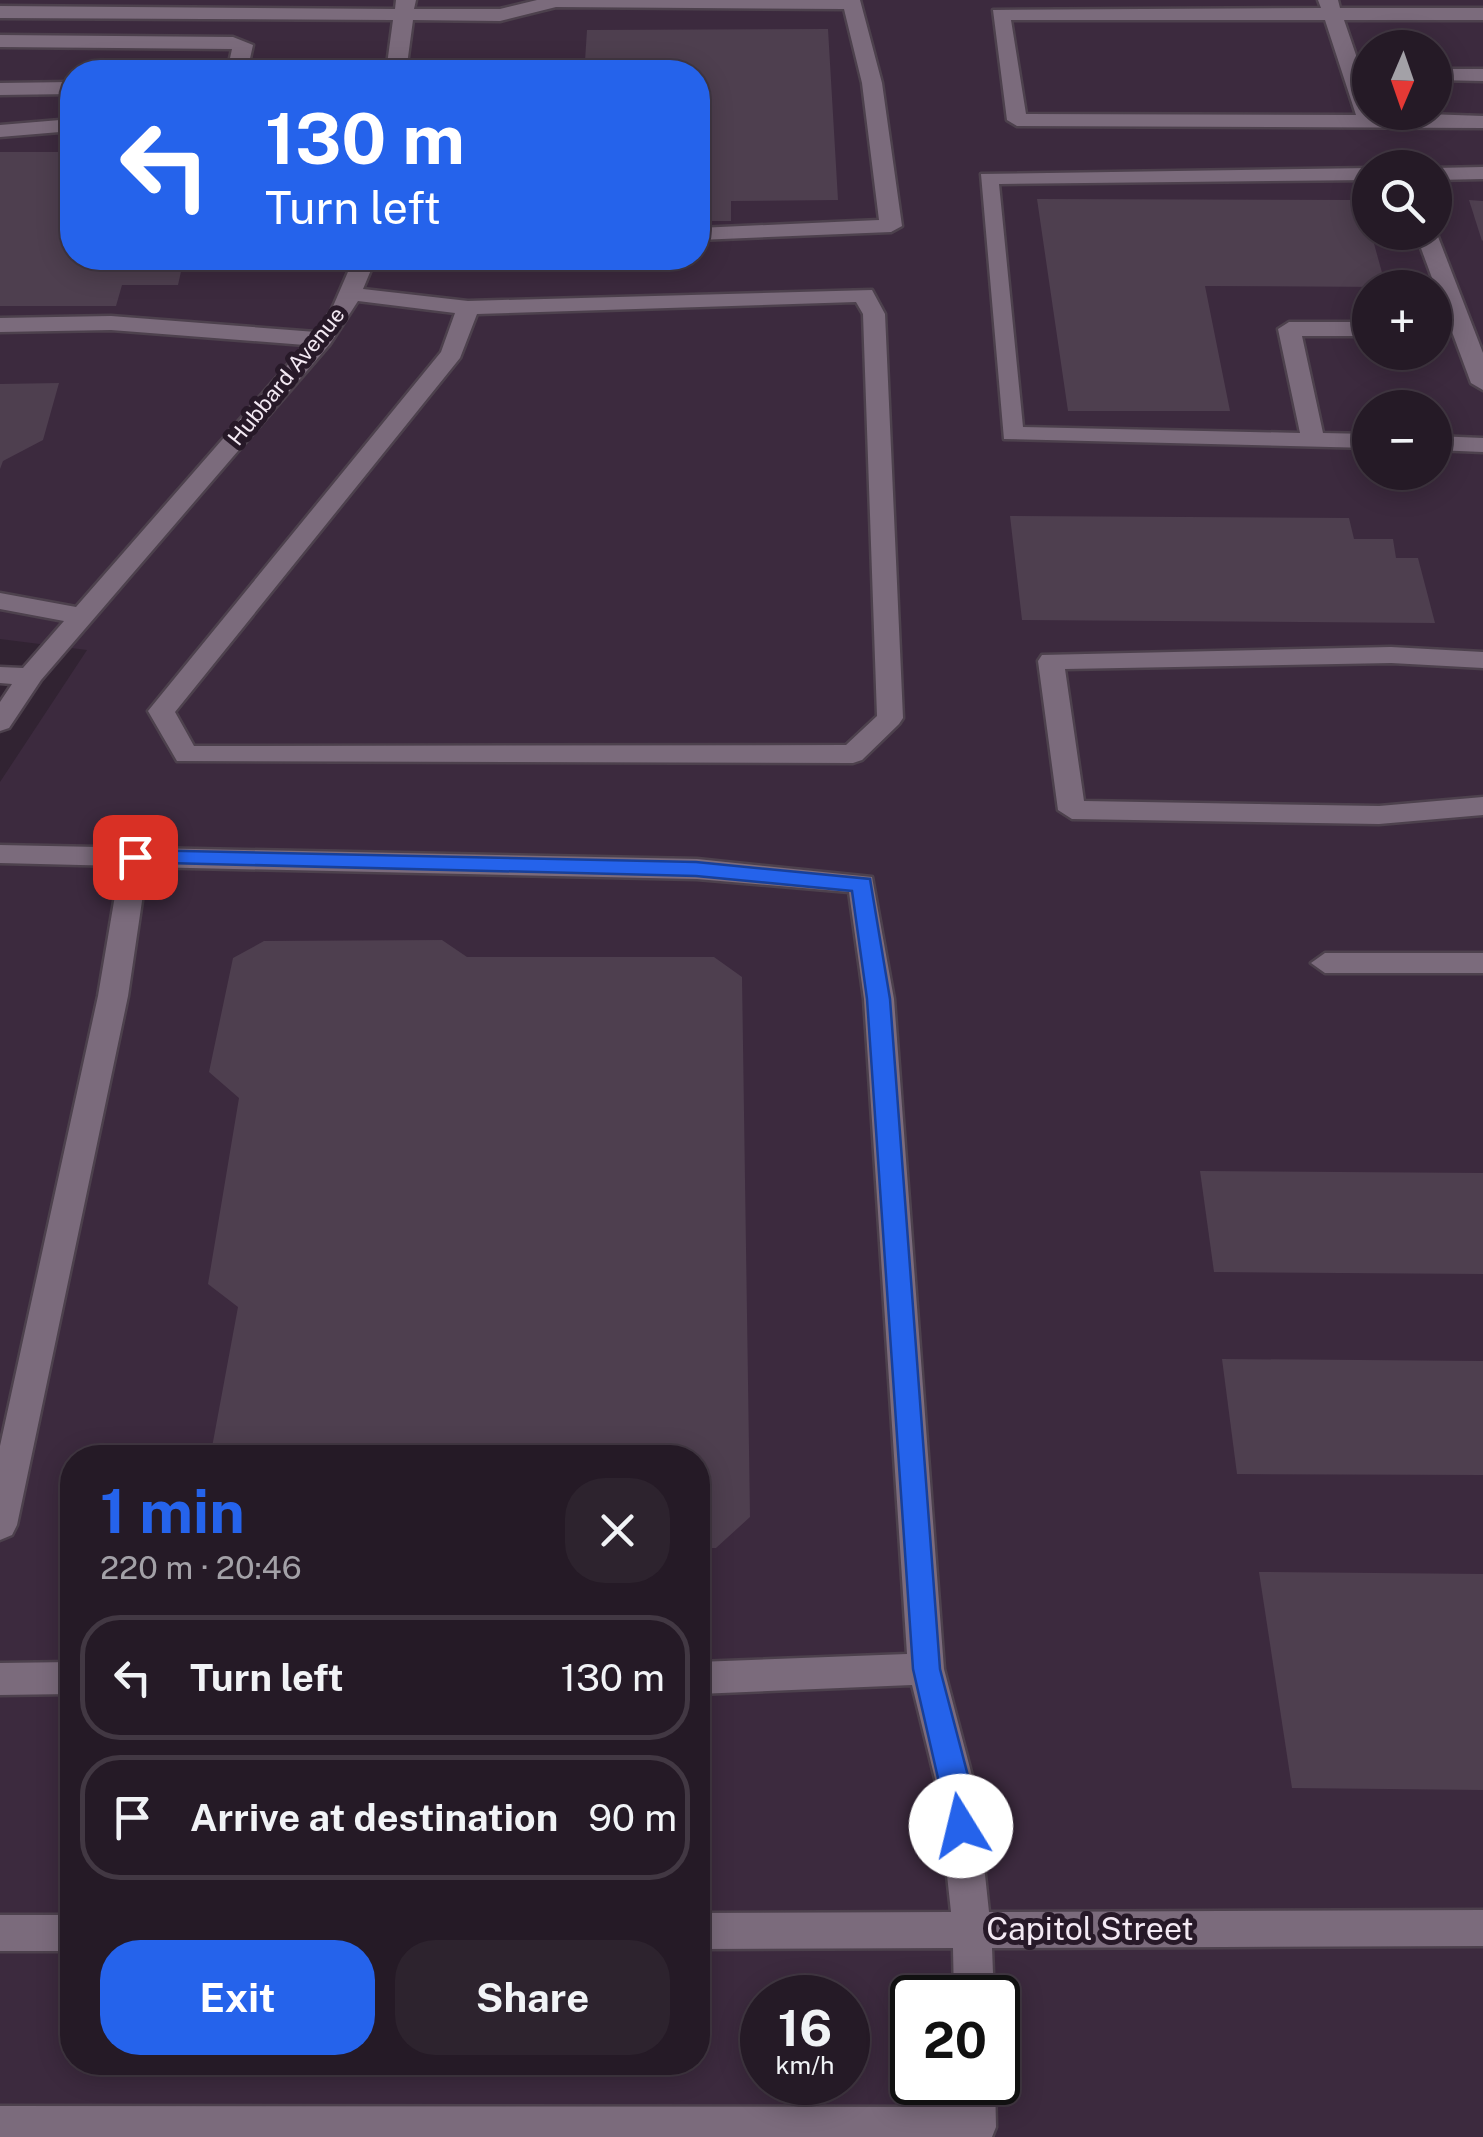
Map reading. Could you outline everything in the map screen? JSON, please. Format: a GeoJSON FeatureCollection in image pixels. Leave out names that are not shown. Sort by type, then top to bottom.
{"type":"FeatureCollection","features":[{"type":"Feature","properties":{"kind":"street"},"geometry":{"type":"LineString","coordinates":[[0,12],[42,6],[405,7],[500,15],[556,1],[852,3],[872,82],[891,226],[710,234]]}},
{"type":"Feature","properties":{"kind":"street"},"geometry":{"type":"LineString","coordinates":[[30,42],[42,6]]}},
{"type":"Feature","properties":{"kind":"street"},"geometry":{"type":"LineString","coordinates":[[398,60],[405,7]]}},
{"type":"Feature","properties":{"kind":"street"},"geometry":{"type":"LineString","coordinates":[[1330,7],[1352,73]]}},
{"type":"Feature","properties":{"kind":"street"},"geometry":{"type":"LineString","coordinates":[[1352,121],[1016,120],[1000,14],[1330,7],[1419,22],[1483,14]]}},
{"type":"Feature","properties":{"kind":"street"},"geometry":{"type":"LineString","coordinates":[[0,41],[233,42],[243,45],[239,60]]}},
{"type":"Feature","properties":{"kind":"street"},"geometry":{"type":"LineString","coordinates":[[1452,89],[1483,75]]}},
{"type":"Feature","properties":{"kind":"street"},"geometry":{"type":"LineString","coordinates":[[0,89],[60,88]]}},
{"type":"Feature","properties":{"kind":"street"},"geometry":{"type":"LineString","coordinates":[[1452,98],[1483,122]]}},
{"type":"Feature","properties":{"kind":"street"},"geometry":{"type":"LineString","coordinates":[[0,131],[60,126]]}},
{"type":"Feature","properties":{"kind":"street"},"geometry":{"type":"LineString","coordinates":[[1452,174],[1483,173]]}},
{"type":"Feature","properties":{"kind":"street"},"geometry":{"type":"LineString","coordinates":[[1352,174],[988,178],[1012,434],[1352,441]]}},
{"type":"Feature","properties":{"kind":"street"},"geometry":{"type":"LineString","coordinates":[[1435,250],[1473,330],[1483,384]]}},
{"type":"Feature","properties":{"kind":"street","name":"Hubbard Avenue"},"geometry":{"type":"LineString","coordinates":[[0,722],[30,678],[322,339],[351,294],[360,270]]}},
{"type":"Feature","properties":{"kind":"street"},"geometry":{"type":"LineString","coordinates":[[351,294],[468,308],[864,294],[874,314],[890,718],[854,754],[186,755],[162,711],[452,353],[468,308]]}},
{"type":"Feature","properties":{"kind":"street"},"geometry":{"type":"LineString","coordinates":[[0,325],[111,324],[322,339]]}},
{"type":"Feature","properties":{"kind":"street"},"geometry":{"type":"LineString","coordinates":[[1314,440],[1289,329],[1352,329]]}},
{"type":"Feature","properties":{"kind":"street"},"geometry":{"type":"LineString","coordinates":[[1452,444],[1483,445]]}},
{"type":"Feature","properties":{"kind":"street"},"geometry":{"type":"LineString","coordinates":[[0,601],[83,616]]}},
{"type":"Feature","properties":{"kind":"street"},"geometry":{"type":"LineString","coordinates":[[1483,660],[1391,655],[1051,661],[1072,810],[1379,816],[1483,806]]}},
{"type":"Feature","properties":{"kind":"street"},"geometry":{"type":"LineString","coordinates":[[0,674],[30,678]]}},
{"type":"Feature","properties":{"kind":"street"},"geometry":{"type":"LineString","coordinates":[[0,854],[696,869],[862,884],[878,999],[926,1669],[958,1791],[973,1975]]}},
{"type":"Feature","properties":{"kind":"street"},"geometry":{"type":"LineString","coordinates":[[0,1525],[113,996],[135,857]]}},
{"type":"Feature","properties":{"kind":"street"},"geometry":{"type":"LineString","coordinates":[[1325,962],[1483,962]]}},
{"type":"Feature","properties":{"kind":"street"},"geometry":{"type":"LineString","coordinates":[[710,1678],[926,1669]]}},
{"type":"Feature","properties":{"kind":"street"},"geometry":{"type":"LineString","coordinates":[[0,1679],[60,1678]]}},
{"type":"Feature","properties":{"kind":"street","name":"Capitol Street"},"geometry":{"type":"LineString","coordinates":[[710,1931],[1483,1928]]}},
{"type":"Feature","properties":{"kind":"street"},"geometry":{"type":"LineString","coordinates":[[0,1933],[60,1933]]}},
{"type":"Feature","properties":{"kind":"street"},"geometry":{"type":"LineString","coordinates":[[0,2126],[869,2132],[976,2127],[976,2105]]}},
{"type":"Feature","properties":{"kind":"shaded area"},"geometry":{"type":"Polygon","coordinates":[[[0,0],[1483,0],[1483,2137],[0,2137],[0,782],[87,650],[0,639],[0,0]]]}},
{"type":"Feature","properties":{"kind":"building"},"geometry":{"type":"Polygon","coordinates":[[[828,29],[838,200],[731,201],[731,221],[710,221],[710,60],[585,60],[587,30],[828,29]]]}},
{"type":"Feature","properties":{"kind":"building"},"geometry":{"type":"Polygon","coordinates":[[[0,152],[60,152],[60,270],[181,270],[178,285],[122,285],[116,306],[0,306],[0,152]]]}},
{"type":"Feature","properties":{"kind":"building"},"geometry":{"type":"Polygon","coordinates":[[[1037,199],[1352,200],[1352,250],[1376,250],[1381,270],[1352,270],[1352,287],[1205,286],[1230,411],[1068,411],[1037,199]]]}},
{"type":"Feature","properties":{"kind":"building"},"geometry":{"type":"Polygon","coordinates":[[[1469,200],[1483,201],[1482,241],[1469,200]]]}},
{"type":"Feature","properties":{"kind":"building"},"geometry":{"type":"Polygon","coordinates":[[[59,383],[43,440],[3,461],[0,469],[0,384],[59,383]]]}},
{"type":"Feature","properties":{"kind":"building"},"geometry":{"type":"Polygon","coordinates":[[[1010,516],[1349,518],[1354,539],[1393,539],[1396,558],[1418,558],[1435,623],[1022,620],[1010,516]]]}},
{"type":"Feature","properties":{"kind":"building"},"geometry":{"type":"Polygon","coordinates":[[[442,940],[467,957],[714,957],[742,977],[750,1517],[716,1548],[710,1548],[710,1445],[212,1445],[238,1307],[208,1284],[239,1098],[209,1072],[233,958],[264,941],[442,940]]]}},
{"type":"Feature","properties":{"kind":"building"},"geometry":{"type":"Polygon","coordinates":[[[1200,1171],[1483,1173],[1483,1274],[1214,1272],[1200,1171]]]}},
{"type":"Feature","properties":{"kind":"building"},"geometry":{"type":"Polygon","coordinates":[[[1222,1359],[1483,1361],[1483,1475],[1237,1474],[1222,1359]]]}},
{"type":"Feature","properties":{"kind":"building"},"geometry":{"type":"Polygon","coordinates":[[[1259,1572],[1483,1574],[1483,1790],[1292,1788],[1259,1572]]]}},
{"type":"Feature","properties":{"kind":"route"},"geometry":{"type":"LineString","coordinates":[[135,857],[696,869],[862,884],[878,999],[926,1669],[958,1791],[961,1826]]}}]}
